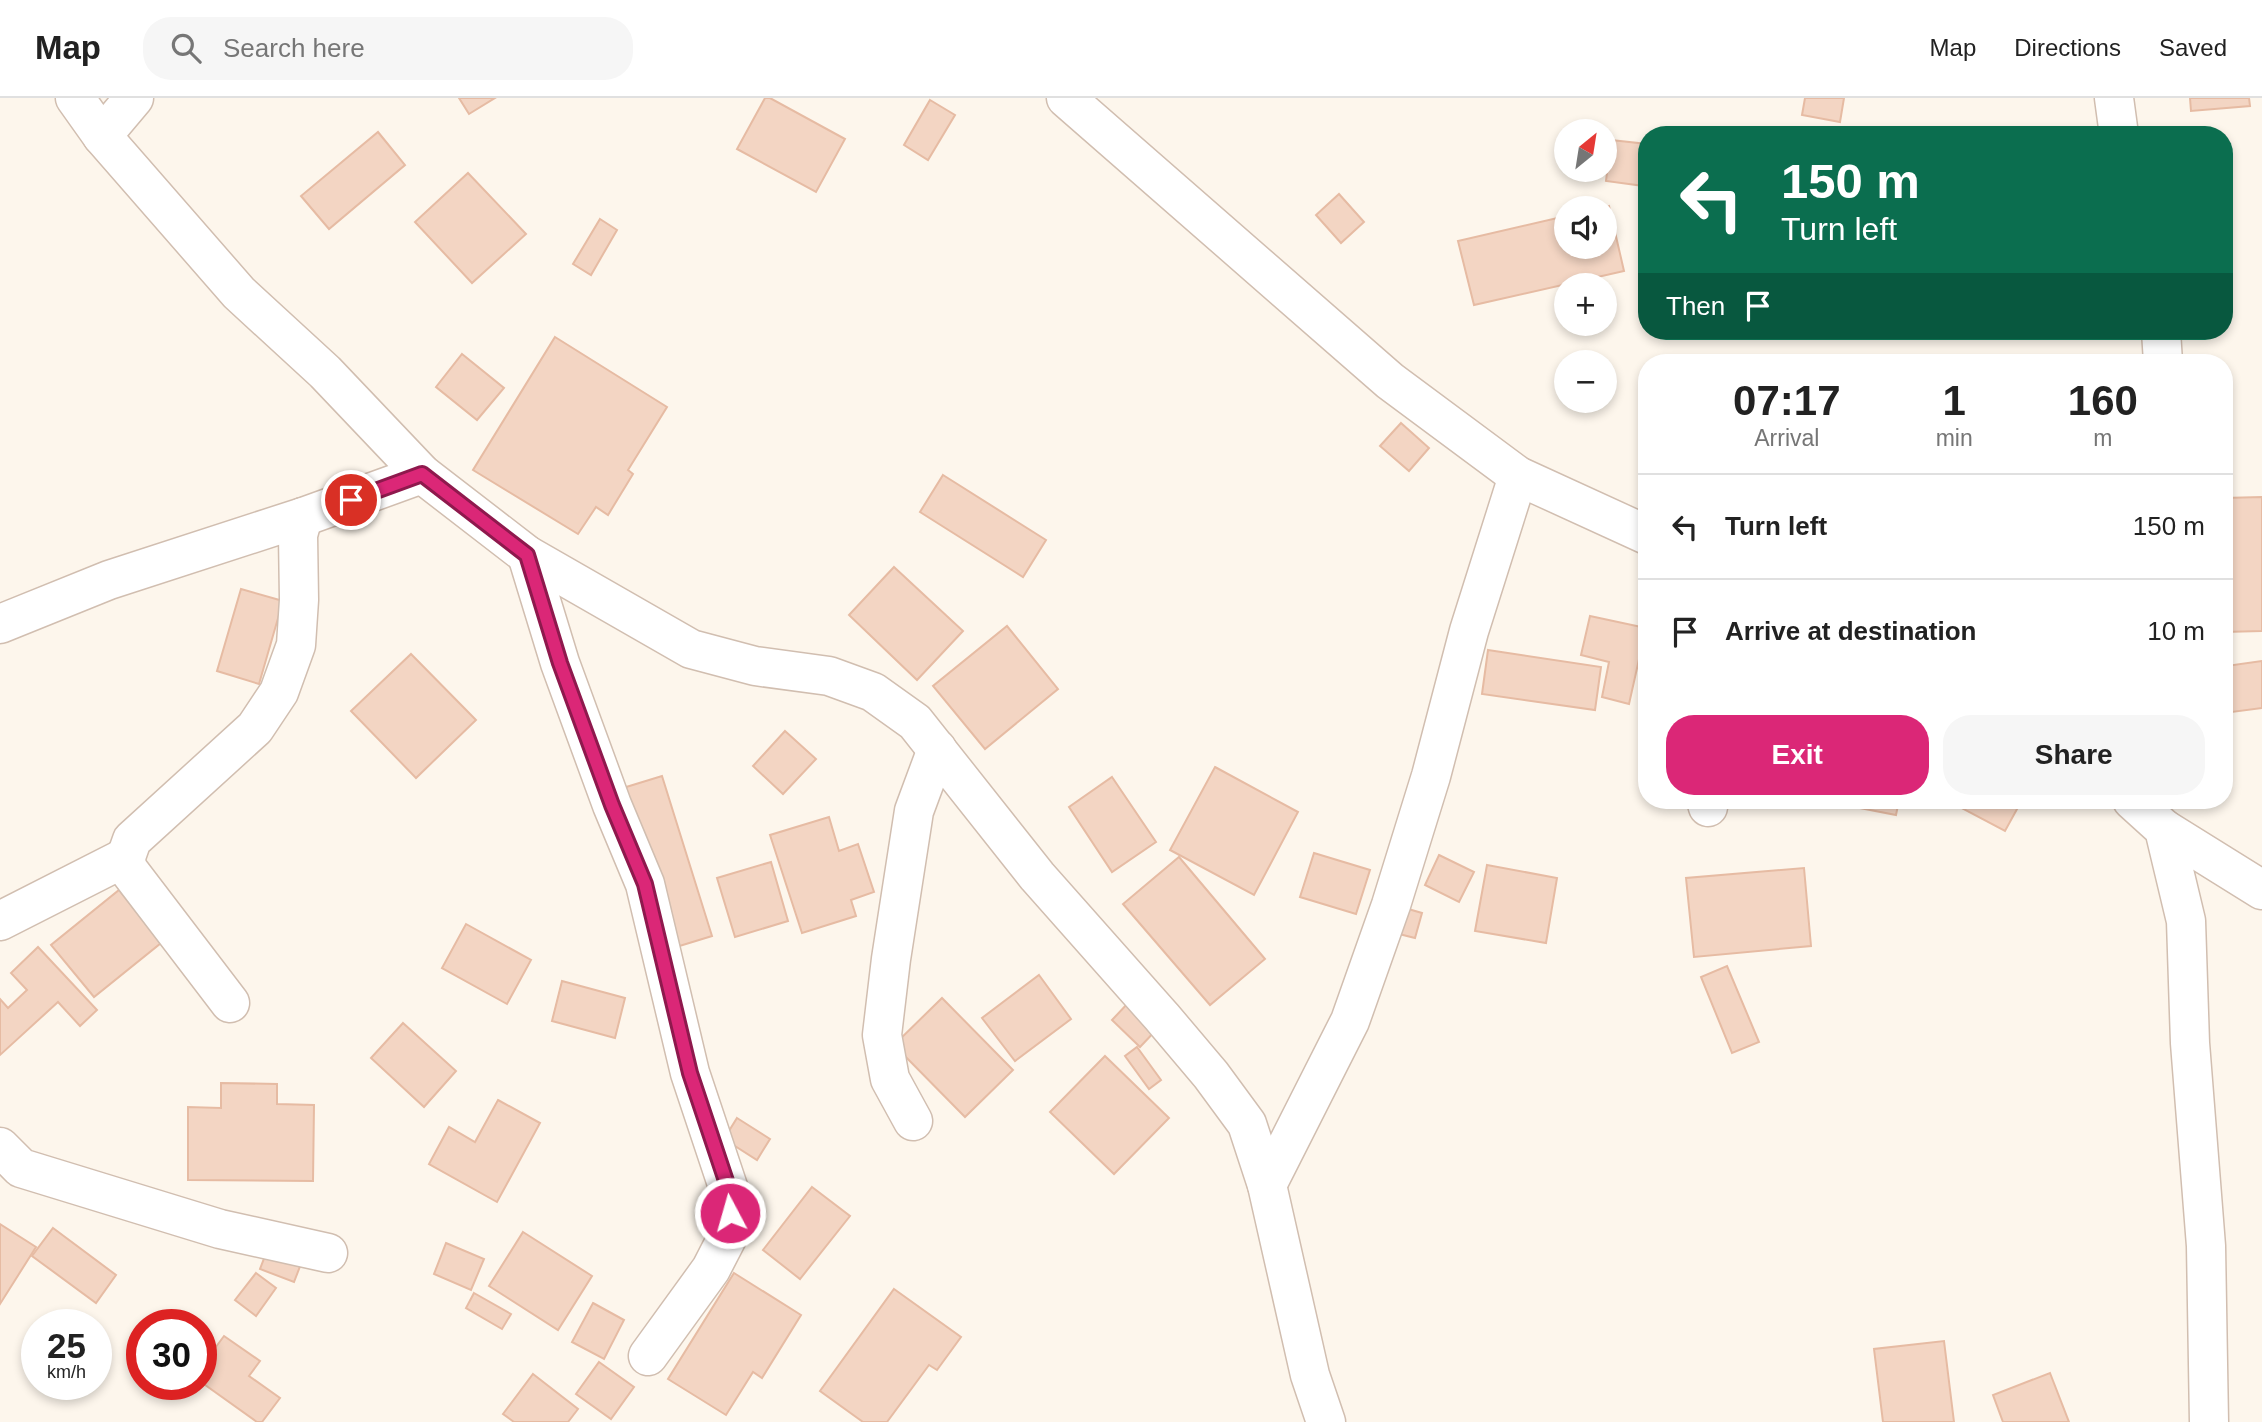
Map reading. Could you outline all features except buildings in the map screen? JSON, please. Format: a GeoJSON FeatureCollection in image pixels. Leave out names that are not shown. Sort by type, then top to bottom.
{"type":"FeatureCollection","features":[{"type":"Feature","properties":{"kind":"street"},"geometry":{"type":"LineString","coordinates":[[75,98],[102,136],[239,293],[324,372],[422,474],[527,555],[691,649],[755,666],[830,676],[873,692],[915,722],[1037,876],[1211,1074],[1247,1124],[1267,1185],[1310,1375],[1326,1422]]}},
{"type":"Feature","properties":{"kind":"street"},"geometry":{"type":"LineString","coordinates":[[102,136],[134,98]]}},
{"type":"Feature","properties":{"kind":"street"},"geometry":{"type":"LineString","coordinates":[[1066,98],[1390,381],[1518,477],[1638,531]]}},
{"type":"Feature","properties":{"kind":"street"},"geometry":{"type":"LineString","coordinates":[[2113,98],[2118,126]]}},
{"type":"Feature","properties":{"kind":"street"},"geometry":{"type":"LineString","coordinates":[[0,624],[109,580],[303,517],[422,474]]}},
{"type":"Feature","properties":{"kind":"street"},"geometry":{"type":"LineString","coordinates":[[1267,1185],[1350,1021],[1391,905],[1431,776],[1469,631],[1518,477]]}},
{"type":"Feature","properties":{"kind":"street"},"geometry":{"type":"LineString","coordinates":[[230,1003],[127,868],[126,857],[132,841],[255,727],[279,692],[296,645],[299,600],[298,535],[303,517]]}},
{"type":"Feature","properties":{"kind":"street"},"geometry":{"type":"LineString","coordinates":[[527,555],[560,663],[612,805],[645,884],[690,1073],[730,1193],[729,1234],[711,1269],[648,1356]]}},
{"type":"Feature","properties":{"kind":"street"},"geometry":{"type":"LineString","coordinates":[[913,1121],[890,1079],[882,1035],[914,811],[937,749]]}},
{"type":"Feature","properties":{"kind":"street"},"geometry":{"type":"LineString","coordinates":[[2142,809],[2164,829],[2262,890]]}},
{"type":"Feature","properties":{"kind":"street"},"geometry":{"type":"LineString","coordinates":[[2164,829],[2186,921],[2190,1043],[2207,1246],[2209,1422]]}},
{"type":"Feature","properties":{"kind":"street"},"geometry":{"type":"LineString","coordinates":[[0,921],[126,857]]}},
{"type":"Feature","properties":{"kind":"street"},"geometry":{"type":"LineString","coordinates":[[0,1147],[21,1168],[220,1229],[328,1253]]}},
{"type":"Feature","properties":{"kind":"route"},"geometry":{"type":"LineString","coordinates":[[351,500],[422,474],[527,555],[560,663],[612,805],[645,884],[690,1073],[715,1141],[730,1193],[730,1213]]}}]}
